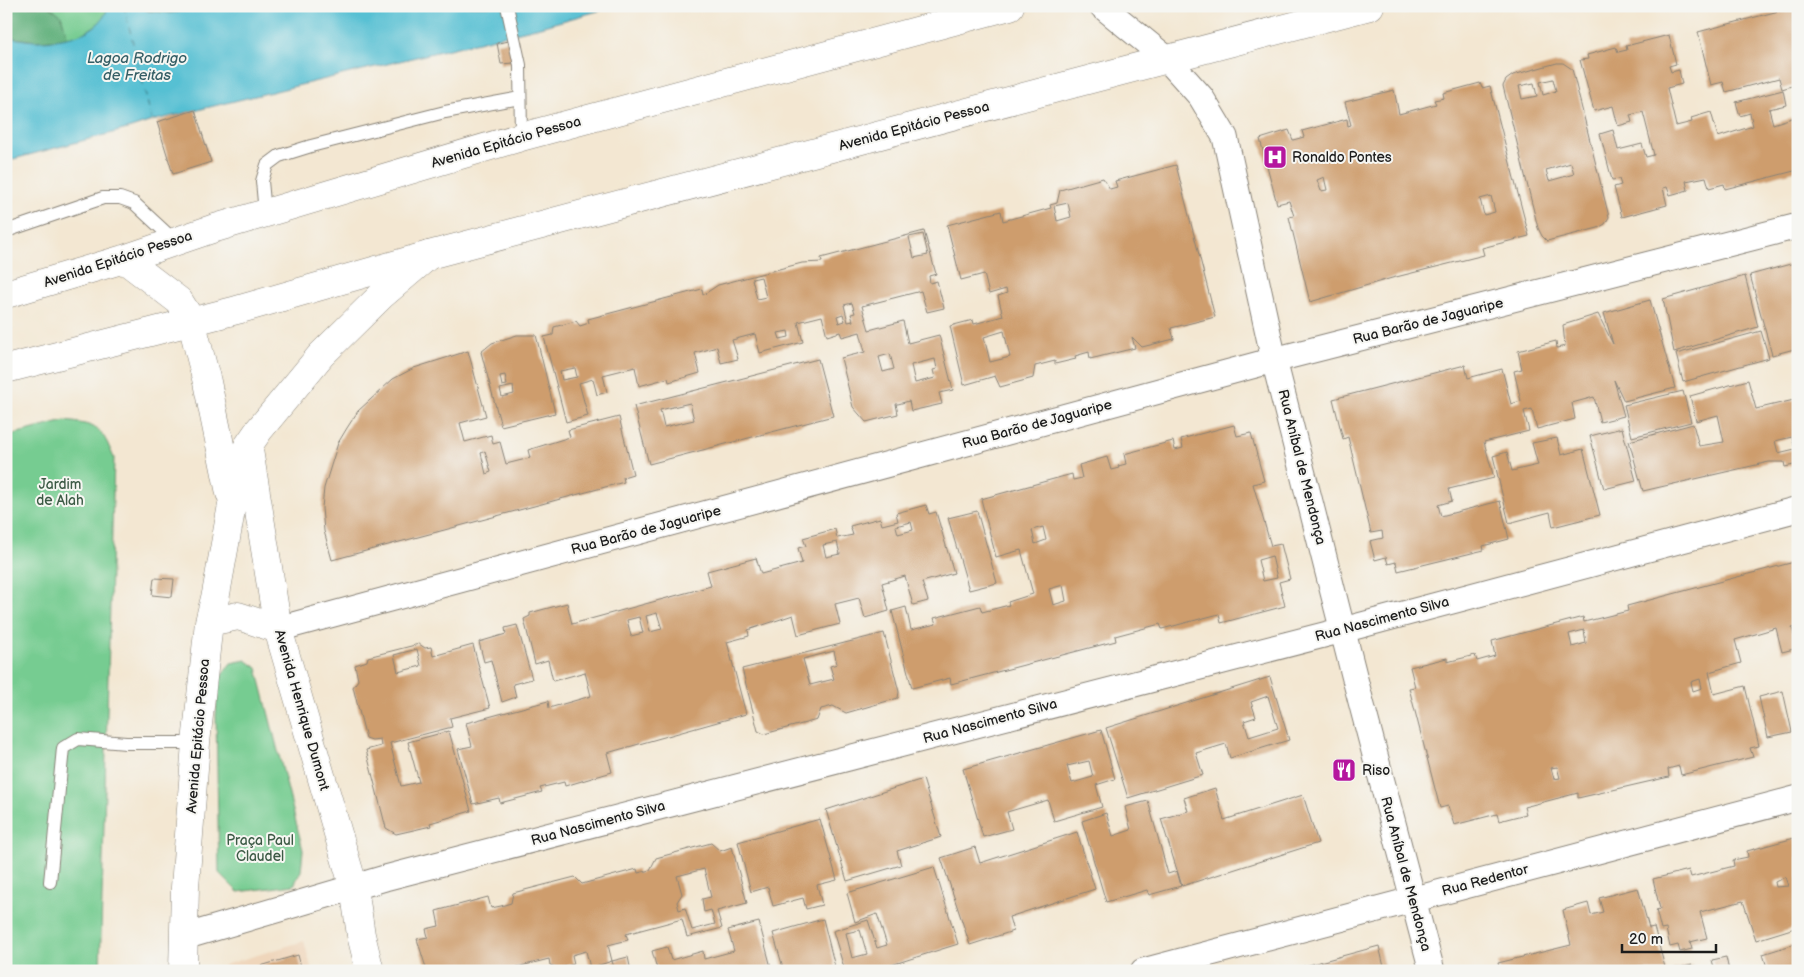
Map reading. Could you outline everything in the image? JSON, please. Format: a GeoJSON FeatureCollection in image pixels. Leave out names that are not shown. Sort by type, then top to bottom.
{"type":"FeatureCollection","features":[{"type":"Feature","properties":{"kind":"main road","name":"Avenida Epitácio Pessoa"},"geometry":{"type":"LineString","coordinates":[[6,294],[521,136],[1010,6]]}},
{"type":"Feature","properties":{"kind":"main road","name":"Avenida Epitácio Pessoa"},"geometry":{"type":"LineString","coordinates":[[6,368],[191,320],[237,310],[429,255],[1370,6]]}},
{"type":"Feature","properties":{"kind":"main road","name":"Avenida Epitácio Pessoa"},"geometry":{"type":"LineString","coordinates":[[183,971],[185,888],[196,743],[209,622],[240,466],[248,446],[294,387],[336,339],[382,295],[429,255]]}},
{"type":"Feature","properties":{"kind":"main road"},"geometry":{"type":"LineString","coordinates":[[124,259],[179,301],[191,320]]}},
{"type":"Feature","properties":{"kind":"main road","name":"Avenida Epitácio Pessoa"},"geometry":{"type":"LineString","coordinates":[[191,320],[207,382],[232,504]]}},
{"type":"Feature","properties":{"kind":"main road","name":"Avenida Henrique Dumont"},"geometry":{"type":"LineString","coordinates":[[248,446],[278,629],[354,888],[370,971]]}},
{"type":"Feature","properties":{"kind":"main road"},"geometry":{"type":"LineString","coordinates":[[209,622],[238,616],[278,629]]}},
{"type":"Feature","properties":{"kind":"street","name":"Rua Aníbal de Mendonça"},"geometry":{"type":"LineString","coordinates":[[1102,6],[1167,59],[1201,97],[1225,137],[1274,360],[1432,971]]}},
{"type":"Feature","properties":{"kind":"street","name":"Rua Barão de Jaguaripe"},"geometry":{"type":"LineString","coordinates":[[278,629],[1274,360],[1798,226]]}},
{"type":"Feature","properties":{"kind":"street","name":"Rua Nascimento Silva"},"geometry":{"type":"LineString","coordinates":[[184,937],[394,875],[1344,630],[1798,509]]}},
{"type":"Feature","properties":{"kind":"street","name":"Rua Redentor"},"geometry":{"type":"LineString","coordinates":[[1143,971],[1798,798]]}},
{"type":"Feature","properties":{"kind":"lane"},"geometry":{"type":"LineString","coordinates":[[507,6],[520,65],[521,136]]}},
{"type":"Feature","properties":{"kind":"lane"},"geometry":{"type":"LineString","coordinates":[[265,213],[262,181],[267,165],[279,156],[311,146],[446,112],[520,98]]}},
{"type":"Feature","properties":{"kind":"lane"},"geometry":{"type":"LineString","coordinates":[[6,231],[103,198],[120,198],[134,203],[176,241]]}},
{"type":"Feature","properties":{"kind":"lane"},"geometry":{"type":"LineString","coordinates":[[50,882],[63,748],[78,739],[126,743],[196,743]]}},
{"type":"Feature","properties":{"kind":"shaded area"},"geometry":{"type":"Polygon","coordinates":[[[304,941],[312,971],[223,971],[224,965],[304,941]]]}},
{"type":"Feature","properties":{"kind":"green space"},"geometry":{"type":"Polygon","coordinates":[[[6,6],[108,6],[101,22],[84,33],[68,39],[6,37],[6,6]]]}},
{"type":"Feature","properties":{"kind":"green space"},"geometry":{"type":"Polygon","coordinates":[[[6,6],[49,6],[61,15],[68,39],[36,41],[6,37],[6,6]]]}},
{"type":"Feature","properties":{"kind":"green space"},"geometry":{"type":"Polygon","coordinates":[[[140,6],[216,6],[167,13],[148,10],[140,6]]]}},
{"type":"Feature","properties":{"kind":"green space","name":"Jardim de Alah"},"geometry":{"type":"Polygon","coordinates":[[[65,421],[85,424],[97,429],[106,440],[114,458],[100,971],[6,971],[6,436],[65,421]]]}},
{"type":"Feature","properties":{"kind":"green space","name":"Praça Paul Claudel"},"geometry":{"type":"Polygon","coordinates":[[[246,660],[257,668],[303,850],[301,871],[294,885],[238,892],[219,873],[216,716],[218,680],[231,663],[246,660]]]}},
{"type":"Feature","properties":{"kind":"water","name":"Lagoa Rodrigo de Freitas"},"geometry":{"type":"Polygon","coordinates":[[[108,6],[140,6],[148,11],[171,13],[216,6],[616,6],[540,27],[152,121],[6,161],[6,37],[33,41],[69,38],[98,24],[108,6]]]}},
{"type":"Feature","properties":{"kind":"building"},"geometry":{"type":"Polygon","coordinates":[[[1798,6],[1798,84],[1782,89],[1779,78],[1726,92],[1723,82],[1711,85],[1698,32],[1798,6]]]}},
{"type":"Feature","properties":{"kind":"building"},"geometry":{"type":"Polygon","coordinates":[[[1669,35],[1676,64],[1669,66],[1671,72],[1679,70],[1682,84],[1667,88],[1676,126],[1692,122],[1691,118],[1711,112],[1718,137],[1753,126],[1750,113],[1740,116],[1736,102],[1783,90],[1786,105],[1769,109],[1773,124],[1798,116],[1798,170],[1725,189],[1724,184],[1709,188],[1706,177],[1686,181],[1688,190],[1670,195],[1667,187],[1663,188],[1667,205],[1622,217],[1614,187],[1621,185],[1619,179],[1612,180],[1600,134],[1613,130],[1618,150],[1642,144],[1646,157],[1654,155],[1643,112],[1630,115],[1632,122],[1618,126],[1613,106],[1594,111],[1580,60],[1588,59],[1587,55],[1616,47],[1618,52],[1627,50],[1626,46],[1669,35]]]}},
{"type":"Feature","properties":{"kind":"building"},"geometry":{"type":"Polygon","coordinates":[[[510,41],[513,63],[501,64],[497,43],[510,41]]]}},
{"type":"Feature","properties":{"kind":"building"},"geometry":{"type":"Polygon","coordinates":[[[1557,63],[1563,63],[1572,69],[1609,217],[1605,224],[1598,228],[1547,241],[1542,236],[1538,228],[1503,86],[1506,80],[1513,75],[1557,63]],[[1553,79],[1540,82],[1543,95],[1556,91],[1553,79]],[[1534,83],[1519,86],[1522,99],[1537,96],[1534,83]],[[1571,163],[1546,170],[1549,181],[1574,174],[1571,163]]]}},
{"type":"Feature","properties":{"kind":"building"},"geometry":{"type":"Polygon","coordinates":[[[1480,83],[1482,88],[1490,86],[1529,236],[1482,248],[1484,255],[1392,278],[1310,302],[1289,217],[1294,216],[1289,201],[1277,204],[1260,139],[1289,130],[1293,140],[1304,137],[1302,131],[1347,119],[1348,126],[1351,125],[1345,102],[1394,90],[1399,114],[1436,104],[1434,100],[1444,98],[1443,93],[1480,83]],[[1324,177],[1317,180],[1321,191],[1327,190],[1324,177]],[[1491,196],[1480,199],[1484,215],[1495,212],[1491,196]]]}},
{"type":"Feature","properties":{"kind":"building"},"geometry":{"type":"Polygon","coordinates":[[[195,110],[211,162],[173,174],[157,122],[195,110]]]}},
{"type":"Feature","properties":{"kind":"building"},"geometry":{"type":"Polygon","coordinates":[[[1176,165],[1215,317],[1171,328],[1174,339],[1142,347],[1132,337],[1135,348],[1090,359],[1089,352],[1075,356],[1076,359],[1055,364],[1055,361],[1035,366],[1033,378],[1000,387],[995,376],[964,385],[950,326],[973,320],[974,324],[1003,316],[998,296],[1007,293],[1006,289],[989,294],[984,274],[961,280],[947,225],[1001,211],[1003,221],[1051,208],[1050,205],[1057,203],[1060,190],[1103,178],[1110,189],[1117,187],[1115,181],[1176,165]],[[1068,203],[1054,206],[1057,221],[1071,217],[1068,203]],[[1004,331],[984,337],[990,362],[1010,357],[1004,331]]]}},
{"type":"Feature","properties":{"kind":"building"},"geometry":{"type":"Polygon","coordinates":[[[924,231],[936,274],[929,276],[930,283],[937,281],[944,308],[927,312],[921,291],[862,306],[869,330],[903,321],[908,343],[939,335],[953,390],[939,393],[942,404],[911,411],[909,401],[896,404],[898,414],[866,422],[853,407],[841,358],[865,352],[860,332],[842,337],[840,332],[827,336],[822,316],[798,322],[803,342],[760,353],[755,334],[732,340],[738,359],[721,363],[717,347],[695,353],[700,373],[669,382],[668,378],[639,386],[635,367],[603,375],[607,392],[597,395],[593,379],[579,383],[588,416],[566,422],[544,337],[553,335],[554,327],[576,321],[580,326],[589,323],[588,319],[702,289],[703,295],[718,285],[802,263],[822,262],[821,258],[924,231]],[[923,234],[909,237],[914,258],[928,255],[923,234]],[[761,277],[752,279],[757,299],[766,297],[761,277]],[[852,303],[844,305],[848,322],[853,321],[851,314],[855,313],[852,303]],[[843,314],[837,316],[839,323],[845,321],[843,314]],[[788,331],[778,333],[780,339],[789,337],[788,331]],[[890,354],[879,357],[883,372],[894,369],[890,354]],[[935,359],[911,365],[915,383],[935,378],[933,370],[937,369],[935,359]],[[575,368],[560,371],[562,380],[577,377],[575,368]]]}},
{"type":"Feature","properties":{"kind":"building"},"geometry":{"type":"Polygon","coordinates":[[[1798,262],[1798,348],[1772,355],[1750,275],[1798,262]]]}},
{"type":"Feature","properties":{"kind":"building"},"geometry":{"type":"Polygon","coordinates":[[[1745,276],[1758,327],[1674,352],[1663,299],[1745,276]]]}},
{"type":"Feature","properties":{"kind":"building"},"geometry":{"type":"Polygon","coordinates":[[[1650,300],[1675,388],[1624,401],[1614,380],[1624,416],[1600,422],[1594,397],[1572,403],[1575,419],[1537,429],[1532,409],[1524,411],[1529,431],[1484,442],[1494,478],[1449,489],[1452,501],[1438,505],[1441,516],[1500,501],[1509,539],[1483,546],[1484,550],[1398,571],[1396,562],[1388,564],[1386,557],[1375,560],[1370,541],[1383,538],[1382,531],[1371,533],[1348,437],[1343,439],[1333,399],[1465,365],[1468,378],[1502,369],[1511,404],[1521,401],[1514,371],[1522,369],[1518,351],[1556,341],[1557,348],[1565,346],[1563,325],[1598,314],[1613,344],[1604,313],[1650,300]]]}},
{"type":"Feature","properties":{"kind":"building"},"geometry":{"type":"Polygon","coordinates":[[[1761,331],[1769,358],[1683,382],[1676,354],[1761,331]]]}},
{"type":"Feature","properties":{"kind":"building"},"geometry":{"type":"Polygon","coordinates":[[[517,335],[536,335],[555,413],[501,426],[481,352],[492,343],[517,335]],[[505,375],[500,376],[502,386],[507,385],[505,375]],[[513,386],[500,389],[502,397],[514,394],[513,386]]]}},
{"type":"Feature","properties":{"kind":"building"},"geometry":{"type":"Polygon","coordinates":[[[468,351],[486,416],[460,423],[465,442],[491,435],[493,444],[500,442],[506,464],[530,458],[528,450],[570,437],[568,430],[619,417],[633,474],[623,477],[624,482],[332,560],[324,531],[322,508],[324,488],[338,443],[358,411],[393,379],[414,368],[468,351]],[[485,451],[481,453],[486,474],[491,472],[485,451]]]}},
{"type":"Feature","properties":{"kind":"building"},"geometry":{"type":"Polygon","coordinates":[[[818,359],[833,416],[649,464],[634,406],[818,359]],[[690,403],[660,410],[664,427],[694,420],[690,403]]]}},
{"type":"Feature","properties":{"kind":"building"},"geometry":{"type":"Polygon","coordinates":[[[1748,380],[1756,409],[1798,399],[1798,464],[1785,467],[1784,462],[1769,462],[1643,491],[1629,441],[1693,424],[1699,446],[1724,442],[1718,415],[1696,421],[1690,396],[1748,380]],[[1792,437],[1775,441],[1778,453],[1795,449],[1792,437]]]}},
{"type":"Feature","properties":{"kind":"building"},"geometry":{"type":"Polygon","coordinates":[[[1683,391],[1691,422],[1632,437],[1624,405],[1683,391]]]}},
{"type":"Feature","properties":{"kind":"building"},"geometry":{"type":"Polygon","coordinates":[[[1234,425],[1237,436],[1251,433],[1264,481],[1253,484],[1271,546],[1281,544],[1290,579],[1279,582],[1285,606],[1221,623],[1219,614],[1162,629],[1160,624],[1115,636],[1116,641],[951,684],[950,678],[912,688],[892,611],[906,607],[911,630],[936,624],[934,618],[980,606],[982,612],[1009,605],[1008,602],[1033,594],[1021,550],[996,557],[981,499],[1072,474],[1073,480],[1082,478],[1079,465],[1107,457],[1111,470],[1119,468],[1118,466],[1126,464],[1124,454],[1173,441],[1175,450],[1183,448],[1181,439],[1234,425]],[[1043,527],[1032,530],[1035,544],[1046,540],[1043,527]],[[1272,556],[1258,560],[1263,581],[1277,578],[1272,556]],[[1063,585],[1049,589],[1053,605],[1066,601],[1063,585]]]}},
{"type":"Feature","properties":{"kind":"building"},"geometry":{"type":"Polygon","coordinates":[[[1622,428],[1636,481],[1604,489],[1590,436],[1622,428]]]}},
{"type":"Feature","properties":{"kind":"building"},"geometry":{"type":"Polygon","coordinates":[[[1557,438],[1561,455],[1583,449],[1600,515],[1553,527],[1550,512],[1509,523],[1493,456],[1507,452],[1512,471],[1538,465],[1532,443],[1557,438]]]}},
{"type":"Feature","properties":{"kind":"building"},"geometry":{"type":"Polygon","coordinates":[[[926,505],[929,514],[936,512],[954,573],[922,582],[928,601],[913,605],[905,576],[882,583],[889,611],[865,618],[859,598],[835,604],[840,624],[798,635],[793,615],[748,630],[749,636],[727,642],[746,714],[607,753],[612,772],[565,786],[564,782],[540,788],[542,792],[500,803],[499,798],[473,804],[458,749],[472,746],[466,723],[548,701],[549,708],[591,696],[585,672],[553,681],[548,660],[535,664],[524,619],[530,616],[530,613],[567,603],[572,624],[711,586],[707,571],[756,558],[761,574],[802,563],[798,548],[806,546],[803,538],[835,529],[837,538],[853,535],[850,526],[880,518],[882,525],[898,521],[896,513],[926,505]],[[911,522],[896,526],[898,534],[913,530],[911,522]],[[837,542],[823,545],[826,557],[840,554],[837,542]],[[657,613],[646,616],[650,632],[662,629],[657,613]],[[639,617],[627,620],[631,636],[643,633],[639,617]]]}},
{"type":"Feature","properties":{"kind":"building"},"geometry":{"type":"Polygon","coordinates":[[[977,511],[997,583],[969,590],[948,518],[977,511]]]}},
{"type":"Feature","properties":{"kind":"building"},"geometry":{"type":"Polygon","coordinates":[[[1798,561],[1798,627],[1792,628],[1798,648],[1782,652],[1776,628],[1735,640],[1741,663],[1709,672],[1714,694],[1745,686],[1759,746],[1750,748],[1753,757],[1681,775],[1679,766],[1668,769],[1669,777],[1578,798],[1578,793],[1524,807],[1526,814],[1499,821],[1497,814],[1454,825],[1448,806],[1440,808],[1409,688],[1415,687],[1410,667],[1447,658],[1447,662],[1475,655],[1477,661],[1495,656],[1492,641],[1583,617],[1584,622],[1628,611],[1627,606],[1798,561]],[[1584,630],[1569,634],[1572,647],[1586,643],[1584,630]],[[1700,679],[1691,682],[1693,691],[1702,688],[1700,679]],[[1557,767],[1551,768],[1554,779],[1560,778],[1557,767]]]}},
{"type":"Feature","properties":{"kind":"building"},"geometry":{"type":"Polygon","coordinates":[[[154,578],[174,579],[172,597],[152,595],[154,578]]]}},
{"type":"Feature","properties":{"kind":"building"},"geometry":{"type":"Polygon","coordinates":[[[517,625],[532,679],[513,684],[516,697],[502,702],[491,660],[484,662],[479,642],[506,634],[505,628],[517,625]]]}},
{"type":"Feature","properties":{"kind":"building"},"geometry":{"type":"Polygon","coordinates":[[[884,633],[899,692],[898,698],[846,713],[833,706],[821,709],[817,720],[764,734],[758,731],[742,669],[884,633]],[[834,651],[803,659],[810,685],[834,679],[830,666],[837,664],[834,651]]]}},
{"type":"Feature","properties":{"kind":"building"},"geometry":{"type":"Polygon","coordinates":[[[419,644],[425,648],[431,647],[433,656],[473,645],[490,708],[450,718],[452,727],[390,743],[401,786],[419,782],[408,742],[449,731],[471,811],[430,823],[431,826],[396,834],[386,828],[366,750],[381,746],[380,739],[372,740],[366,738],[353,687],[358,680],[355,665],[367,661],[368,657],[419,644]],[[417,649],[394,655],[398,672],[421,666],[417,649]]]}},
{"type":"Feature","properties":{"kind":"building"},"geometry":{"type":"Polygon","coordinates":[[[1270,677],[1289,740],[1230,758],[1226,744],[1196,753],[1203,775],[1128,798],[1106,728],[1270,677]],[[1268,696],[1251,702],[1256,717],[1244,721],[1249,737],[1278,728],[1268,696]]]}},
{"type":"Feature","properties":{"kind":"building"},"geometry":{"type":"Polygon","coordinates":[[[1783,691],[1792,732],[1768,737],[1759,697],[1783,691]]]}},
{"type":"Feature","properties":{"kind":"building"},"geometry":{"type":"Polygon","coordinates":[[[1101,730],[1115,779],[1096,785],[1102,807],[1054,821],[1048,800],[1007,812],[1012,829],[983,837],[963,769],[1101,730]],[[1089,761],[1067,766],[1072,783],[1093,777],[1089,761]]]}},
{"type":"Feature","properties":{"kind":"building"},"geometry":{"type":"Polygon","coordinates":[[[923,779],[941,837],[897,851],[901,865],[847,881],[826,810],[923,779]]]}},
{"type":"Feature","properties":{"kind":"building"},"geometry":{"type":"Polygon","coordinates":[[[1215,788],[1224,820],[1303,795],[1318,843],[1182,886],[1161,819],[1188,811],[1184,798],[1215,788]]]}},
{"type":"Feature","properties":{"kind":"building"},"geometry":{"type":"Polygon","coordinates":[[[1148,801],[1168,874],[1177,871],[1181,886],[1149,895],[1147,890],[1106,902],[1082,821],[1106,813],[1113,836],[1131,830],[1125,807],[1148,801]]]}},
{"type":"Feature","properties":{"kind":"building"},"geometry":{"type":"Polygon","coordinates":[[[820,819],[837,880],[817,885],[822,905],[806,909],[803,898],[773,906],[768,887],[751,892],[738,842],[820,819]]]}},
{"type":"Feature","properties":{"kind":"building"},"geometry":{"type":"Polygon","coordinates":[[[1077,832],[1095,889],[1009,917],[1013,931],[970,945],[941,858],[975,847],[980,863],[1077,832]]]}},
{"type":"Feature","properties":{"kind":"building"},"geometry":{"type":"Polygon","coordinates":[[[1798,837],[1798,927],[1756,940],[1743,901],[1700,912],[1707,938],[1690,942],[1692,949],[1680,952],[1678,945],[1670,947],[1666,929],[1661,930],[1656,910],[1660,909],[1653,879],[1689,870],[1691,877],[1734,866],[1733,860],[1748,857],[1747,851],[1798,837]],[[1785,877],[1775,882],[1776,887],[1788,886],[1785,877]]]}},
{"type":"Feature","properties":{"kind":"building"},"geometry":{"type":"Polygon","coordinates":[[[711,843],[720,851],[732,847],[747,903],[717,911],[722,928],[687,937],[682,919],[626,934],[628,940],[608,945],[612,961],[590,968],[586,951],[572,955],[574,964],[559,968],[550,965],[549,959],[517,967],[517,971],[427,971],[417,939],[428,937],[426,929],[439,926],[436,911],[488,897],[491,908],[501,906],[511,903],[513,893],[575,877],[582,884],[637,869],[638,873],[650,870],[656,858],[711,843]],[[704,869],[677,876],[682,894],[677,902],[679,910],[685,908],[692,930],[715,924],[711,910],[704,912],[702,899],[711,897],[704,869]]]}},
{"type":"Feature","properties":{"kind":"building"},"geometry":{"type":"Polygon","coordinates":[[[934,867],[958,944],[872,971],[845,971],[833,931],[868,920],[877,948],[887,945],[877,914],[855,922],[847,893],[934,867]],[[860,930],[846,933],[852,958],[867,954],[860,930]]]}},
{"type":"Feature","properties":{"kind":"building"},"geometry":{"type":"Polygon","coordinates":[[[1638,888],[1649,928],[1654,927],[1666,971],[1500,971],[1498,963],[1571,945],[1563,910],[1588,903],[1591,915],[1603,912],[1599,898],[1638,888]]]}},
{"type":"Feature","properties":{"kind":"building"},"geometry":{"type":"Polygon","coordinates":[[[823,919],[836,971],[784,971],[773,933],[823,919]]]}},
{"type":"Feature","properties":{"kind":"building"},"geometry":{"type":"Polygon","coordinates":[[[759,922],[772,971],[653,971],[657,969],[652,951],[667,947],[671,960],[703,951],[704,959],[734,951],[728,930],[759,922]]]}},
{"type":"Feature","properties":{"kind":"building"},"geometry":{"type":"Polygon","coordinates":[[[1798,943],[1798,971],[1768,971],[1763,954],[1798,943]]]}},
{"type":"Feature","properties":{"kind":"building"},"geometry":{"type":"Polygon","coordinates":[[[1379,946],[1385,971],[1290,971],[1290,970],[1379,946]]]}},
{"type":"Feature","properties":{"kind":"building"},"geometry":{"type":"Polygon","coordinates":[[[298,955],[302,971],[259,971],[257,967],[298,955]]]}},
{"type":"Feature","properties":{"kind":"building"},"geometry":{"type":"Polygon","coordinates":[[[628,957],[631,971],[615,971],[612,961],[628,957]]]}},
{"type":"Feature","properties":{"kind":"building"},"geometry":{"type":"Polygon","coordinates":[[[1726,957],[1729,971],[1715,971],[1712,960],[1726,957]]]}},
{"type":"Feature","properties":{"kind":"building"},"geometry":{"type":"Polygon","coordinates":[[[1692,965],[1693,971],[1671,970],[1692,965]]]}},
{"type":"Feature","properties":{"kind":"ferry route"},"geometry":{"type":"LineString","coordinates":[[124,6],[152,121]]}},
{"type":"Feature","properties":{"kind":"place","name":"Ronaldo Pontes"},"geometry":{"type":"Point","coordinates":[1275,157]}},
{"type":"Feature","properties":{"kind":"place","name":"Riso"},"geometry":{"type":"Point","coordinates":[1344,770]}}]}
